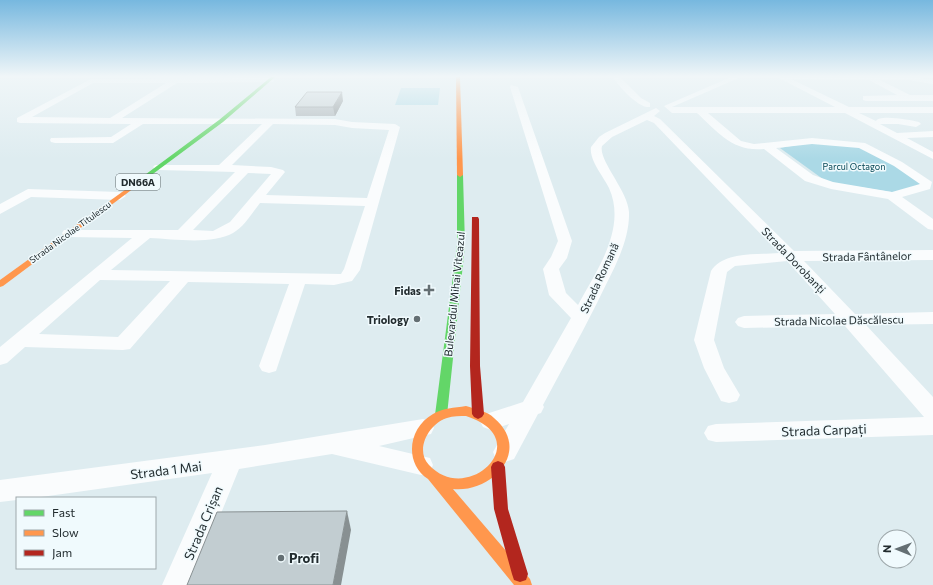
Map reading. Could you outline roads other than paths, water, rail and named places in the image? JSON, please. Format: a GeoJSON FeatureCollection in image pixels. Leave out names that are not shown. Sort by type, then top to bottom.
{"type":"FeatureCollection","features":[{"type":"Feature","properties":{"kind":"main road","name":"Strada Nicolae Titulescu"},"geometry":{"type":"LineString","coordinates":[[0,284],[221,121],[241,104]]}},
{"type":"Feature","properties":{"kind":"main road","name":"Bulevardul Mihai Viteazul"},"geometry":{"type":"LineString","coordinates":[[432,422],[461,245],[458,104]]}},
{"type":"Feature","properties":{"kind":"main road"},"geometry":{"type":"LineString","coordinates":[[467,104],[468,122]]}},
{"type":"Feature","properties":{"kind":"main road","name":"Bulevardul Mihai Viteazul"},"geometry":{"type":"LineString","coordinates":[[474,210],[476,245],[475,366],[485,418]]}},
{"type":"Feature","properties":{"kind":"main road"},"geometry":{"type":"LineString","coordinates":[[466,411],[485,418],[500,430],[504,442],[497,488],[500,508],[524,585],[427,471],[416,452],[418,440],[432,422],[453,412],[466,411]]}},
{"type":"Feature","properties":{"kind":"main road"},"geometry":{"type":"LineString","coordinates":[[427,471],[446,483],[461,484],[476,482],[489,476],[501,460]]}},
{"type":"Feature","properties":{"kind":"street"},"geometry":{"type":"LineString","coordinates":[[45,104],[22,117],[20,120],[111,122],[335,122],[352,125],[395,127],[355,261],[352,270],[346,278],[299,279],[96,276]]}},
{"type":"Feature","properties":{"kind":"street"},"geometry":{"type":"LineString","coordinates":[[111,122],[136,104]]}},
{"type":"Feature","properties":{"kind":"street"},"geometry":{"type":"LineString","coordinates":[[520,104],[565,241],[559,258],[551,269],[558,295],[581,317]]}},
{"type":"Feature","properties":{"kind":"street","name":"Strada Dorobanți"},"geometry":{"type":"LineString","coordinates":[[647,104],[658,110],[657,121],[818,284],[933,412]]}},
{"type":"Feature","properties":{"kind":"street"},"geometry":{"type":"LineString","coordinates":[[658,110],[671,104]]}},
{"type":"Feature","properties":{"kind":"street"},"geometry":{"type":"LineString","coordinates":[[836,104],[894,135],[928,162]]}},
{"type":"Feature","properties":{"kind":"street"},"geometry":{"type":"LineString","coordinates":[[658,110],[933,110]]}},
{"type":"Feature","properties":{"kind":"street","name":"Strada Romană"},"geometry":{"type":"LineString","coordinates":[[501,460],[581,317],[609,262],[616,241],[622,213],[621,203],[595,149],[601,141],[610,135],[658,110]]}},
{"type":"Feature","properties":{"kind":"street"},"geometry":{"type":"LineString","coordinates":[[699,110],[737,143],[768,147],[812,142],[853,144],[868,147],[922,178],[926,182],[926,186],[892,196]]}},
{"type":"Feature","properties":{"kind":"street"},"geometry":{"type":"LineString","coordinates":[[54,140],[113,140],[142,121]]}},
{"type":"Feature","properties":{"kind":"street"},"geometry":{"type":"LineString","coordinates":[[224,168],[271,121]]}},
{"type":"Feature","properties":{"kind":"street"},"geometry":{"type":"LineString","coordinates":[[869,122],[898,121],[916,124]]}},
{"type":"Feature","properties":{"kind":"street"},"geometry":{"type":"LineString","coordinates":[[894,135],[933,134]]}},
{"type":"Feature","properties":{"kind":"street"},"geometry":{"type":"LineString","coordinates":[[768,147],[809,178],[831,185],[892,196],[933,226]]}},
{"type":"Feature","properties":{"kind":"street"},"geometry":{"type":"LineString","coordinates":[[898,164],[928,162]]}},
{"type":"Feature","properties":{"kind":"street"},"geometry":{"type":"LineString","coordinates":[[69,233],[215,235],[228,230],[235,225],[279,172],[271,170],[224,168],[159,167]]}},
{"type":"Feature","properties":{"kind":"street"},"geometry":{"type":"LineString","coordinates":[[181,235],[245,169]]}},
{"type":"Feature","properties":{"kind":"street"},"geometry":{"type":"LineString","coordinates":[[0,210],[28,193],[120,196]]}},
{"type":"Feature","properties":{"kind":"street"},"geometry":{"type":"LineString","coordinates":[[257,199],[372,202]]}},
{"type":"Feature","properties":{"kind":"street"},"geometry":{"type":"LineString","coordinates":[[0,358],[145,235]]}},
{"type":"Feature","properties":{"kind":"street","name":"Strada Fântânelor"},"geometry":{"type":"LineString","coordinates":[[729,395],[707,352],[704,340],[705,327],[719,271],[723,266],[732,262],[791,256],[933,254]]}},
{"type":"Feature","properties":{"kind":"street"},"geometry":{"type":"LineString","coordinates":[[20,340],[123,344],[183,277]]}},
{"type":"Feature","properties":{"kind":"street"},"geometry":{"type":"LineString","coordinates":[[269,366],[299,279]]}},
{"type":"Feature","properties":{"kind":"street","name":"Strada Nicolae Dăscălescu"},"geometry":{"type":"LineString","coordinates":[[744,322],[933,318]]}},
{"type":"Feature","properties":{"kind":"street"},"geometry":{"type":"LineString","coordinates":[[485,418],[532,407]]}},
{"type":"Feature","properties":{"kind":"street","name":"Strada 1 Mai"},"geometry":{"type":"LineString","coordinates":[[0,491],[332,446],[432,422]]}},
{"type":"Feature","properties":{"kind":"street","name":"Strada Carpați"},"geometry":{"type":"LineString","coordinates":[[716,433],[933,426]]}},
{"type":"Feature","properties":{"kind":"street","name":"Strada 1 Mai"},"geometry":{"type":"LineString","coordinates":[[332,446],[427,471]]}},
{"type":"Feature","properties":{"kind":"street","name":"Strada Crișan"},"geometry":{"type":"LineString","coordinates":[[177,585],[230,461]]}},
{"type":"Feature","properties":{"kind":"place","name":"Fidas"},"geometry":{"type":"Point","coordinates":[429,290]}},
{"type":"Feature","properties":{"kind":"place","name":"Triology"},"geometry":{"type":"Point","coordinates":[417,319]}},
{"type":"Feature","properties":{"kind":"place","name":"Profi"},"geometry":{"type":"Point","coordinates":[281,558]}},
{"type":"Feature","properties":{"kind":"park label","name":"Parcul Octagon"},"geometry":{"type":"Point","coordinates":[854,166]}}]}
